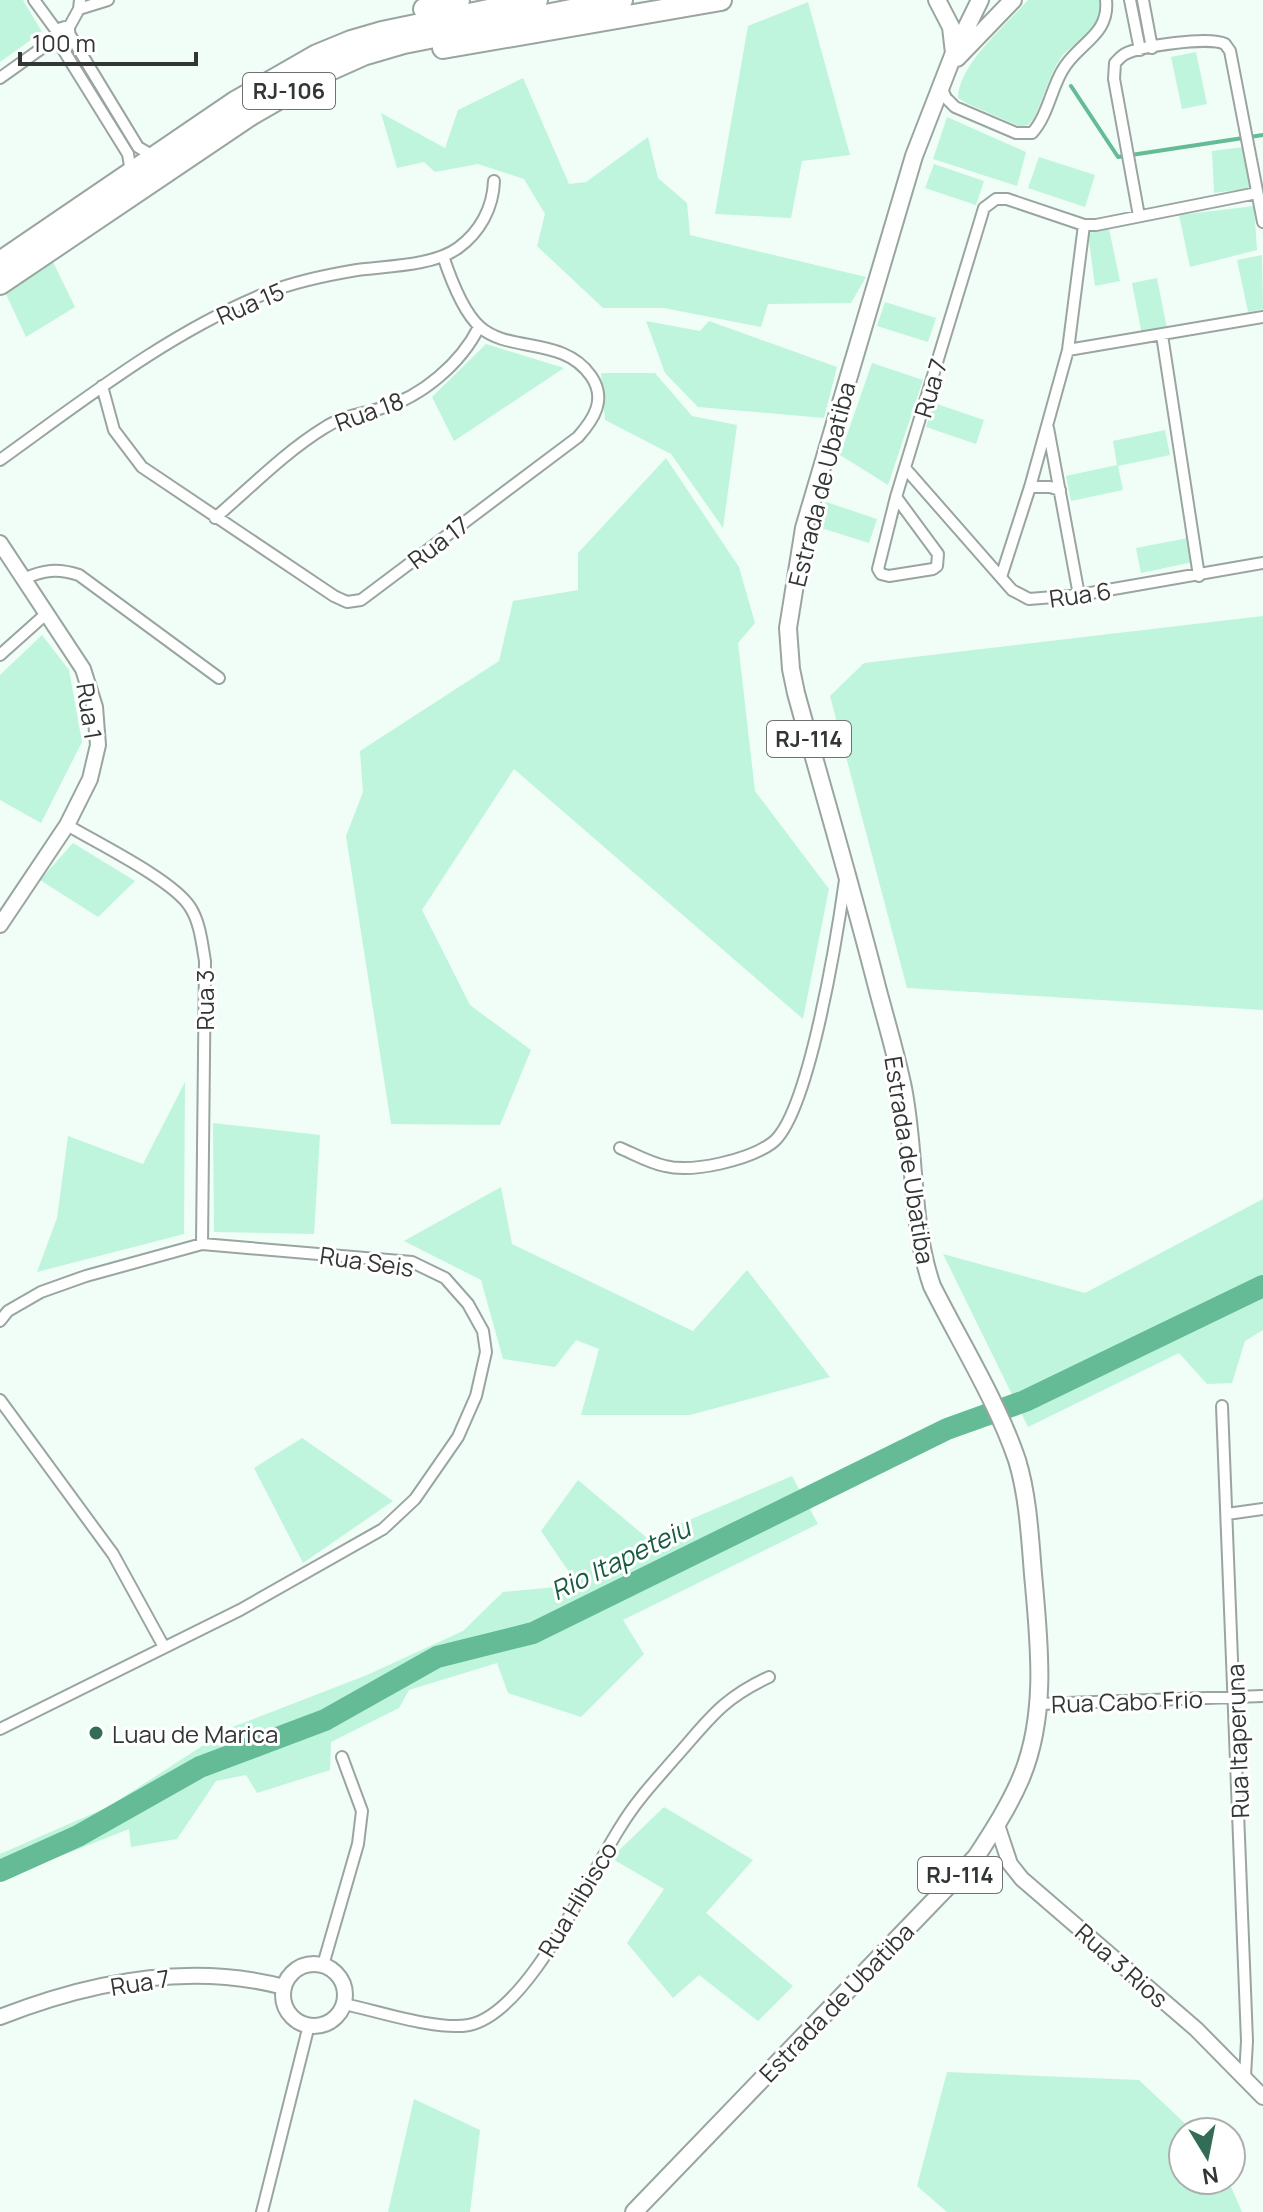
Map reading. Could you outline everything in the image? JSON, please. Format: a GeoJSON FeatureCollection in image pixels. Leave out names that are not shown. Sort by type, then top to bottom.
{"type":"FeatureCollection","features":[{"type":"Feature","properties":{"kind":"highway"},"geometry":{"type":"LineString","coordinates":[[351,41],[429,4],[459,0]]}},
{"type":"Feature","properties":{"kind":"highway","name":"RJ-106"},"geometry":{"type":"LineString","coordinates":[[0,262],[266,82],[351,41],[431,20],[537,0]]}},
{"type":"Feature","properties":{"kind":"highway","name":"RJ-106"},"geometry":{"type":"LineString","coordinates":[[0,284],[239,122],[325,72],[363,55],[404,43],[622,0]]}},
{"type":"Feature","properties":{"kind":"highway"},"geometry":{"type":"LineString","coordinates":[[325,72],[390,57],[721,0]]}},
{"type":"Feature","properties":{"kind":"main road"},"geometry":{"type":"LineString","coordinates":[[937,0],[951,27],[951,61]]}},
{"type":"Feature","properties":{"kind":"main road","name":"Estrada de Ubatiba"},"geometry":{"type":"LineString","coordinates":[[634,2212],[976,1857],[997,1825],[1022,1775],[1039,1704],[1037,1620],[1023,1485],[1005,1430],[932,1286],[924,1262],[902,1084],[796,693],[788,628],[804,528],[914,156],[940,85],[980,0]]}},
{"type":"Feature","properties":{"kind":"main road","name":"Estrada de Ubatiba"},"geometry":{"type":"LineString","coordinates":[[951,61],[1013,0]]}},
{"type":"Feature","properties":{"kind":"street"},"geometry":{"type":"LineString","coordinates":[[34,0],[128,154],[131,173]]}},
{"type":"Feature","properties":{"kind":"street"},"geometry":{"type":"LineString","coordinates":[[57,36],[66,41],[80,5],[108,0]]}},
{"type":"Feature","properties":{"kind":"street"},"geometry":{"type":"LineString","coordinates":[[940,85],[955,107],[1022,135],[1032,133],[1066,64],[1102,27],[1107,12],[1106,0]]}},
{"type":"Feature","properties":{"kind":"street"},"geometry":{"type":"LineString","coordinates":[[1130,0],[1140,50]]}},
{"type":"Feature","properties":{"kind":"street"},"geometry":{"type":"LineString","coordinates":[[1143,0],[1152,48]]}},
{"type":"Feature","properties":{"kind":"street"},"geometry":{"type":"LineString","coordinates":[[69,32],[138,147],[155,157]]}},
{"type":"Feature","properties":{"kind":"street"},"geometry":{"type":"LineString","coordinates":[[0,78],[57,36]]}},
{"type":"Feature","properties":{"kind":"street"},"geometry":{"type":"LineString","coordinates":[[1139,216],[1115,63],[1125,54],[1140,50],[1212,40],[1225,44],[1233,62],[1263,222]]}},
{"type":"Feature","properties":{"kind":"street","name":"Rua 15"},"geometry":{"type":"LineString","coordinates":[[0,460],[102,386],[208,320],[269,292],[321,276],[443,256],[458,248],[476,232],[490,203],[494,181]]}},
{"type":"Feature","properties":{"kind":"street"},"geometry":{"type":"LineString","coordinates":[[1001,577],[1068,350],[1084,225],[1257,193]]}},
{"type":"Feature","properties":{"kind":"street","name":"Rua 7"},"geometry":{"type":"LineString","coordinates":[[896,497],[934,548],[939,560],[937,566],[926,571],[889,576],[881,574],[878,569],[896,497],[984,208],[996,199],[1007,199],[1084,225]]}},
{"type":"Feature","properties":{"kind":"street"},"geometry":{"type":"LineString","coordinates":[[443,256],[457,291],[479,327]]}},
{"type":"Feature","properties":{"kind":"street"},"geometry":{"type":"LineString","coordinates":[[1068,350],[1263,317]]}},
{"type":"Feature","properties":{"kind":"street","name":"Rua 17"},"geometry":{"type":"LineString","coordinates":[[102,386],[114,430],[142,467],[340,599],[354,602],[369,594],[578,437],[596,412],[599,392],[587,370],[577,362],[557,351],[507,339],[479,327]]}},
{"type":"Feature","properties":{"kind":"street","name":"Rua 18"},"geometry":{"type":"LineString","coordinates":[[215,518],[323,428],[344,418],[398,403],[421,389],[460,355],[479,327]]}},
{"type":"Feature","properties":{"kind":"street"},"geometry":{"type":"LineString","coordinates":[[1162,335],[1199,576]]}},
{"type":"Feature","properties":{"kind":"street"},"geometry":{"type":"LineString","coordinates":[[1048,425],[1079,595]]}},
{"type":"Feature","properties":{"kind":"street","name":"Rua 6"},"geometry":{"type":"LineString","coordinates":[[905,468],[1012,590],[1029,599],[1079,595],[1263,563]]}},
{"type":"Feature","properties":{"kind":"street"},"geometry":{"type":"LineString","coordinates":[[1030,487],[1060,490]]}},
{"type":"Feature","properties":{"kind":"street","name":"Rua 1"},"geometry":{"type":"LineString","coordinates":[[0,543],[83,669],[96,720],[98,745],[90,779],[67,825],[0,925]]}},
{"type":"Feature","properties":{"kind":"street"},"geometry":{"type":"LineString","coordinates":[[986,560],[1009,553]]}},
{"type":"Feature","properties":{"kind":"street"},"geometry":{"type":"LineString","coordinates":[[23,579],[41,571],[61,569],[79,575],[219,678]]}},
{"type":"Feature","properties":{"kind":"street"},"geometry":{"type":"LineString","coordinates":[[0,655],[47,613]]}},
{"type":"Feature","properties":{"kind":"street","name":"Rua 3"},"geometry":{"type":"LineString","coordinates":[[67,825],[174,889],[191,909],[200,933],[205,961],[202,1244]]}},
{"type":"Feature","properties":{"kind":"street"},"geometry":{"type":"LineString","coordinates":[[620,1148],[665,1166],[704,1166],[756,1151],[772,1143],[784,1131],[814,1043],[827,988],[846,874]]}},
{"type":"Feature","properties":{"kind":"street","name":"Rua Seis"},"geometry":{"type":"LineString","coordinates":[[0,1321],[8,1311],[41,1292],[86,1276],[202,1244],[412,1262],[445,1278],[468,1304],[483,1331],[486,1352],[476,1396],[458,1437],[415,1499],[383,1529],[240,1610],[0,1729]]}},
{"type":"Feature","properties":{"kind":"street"},"geometry":{"type":"LineString","coordinates":[[0,1400],[7,1414],[113,1554],[164,1647]]}},
{"type":"Feature","properties":{"kind":"street","name":"Rua Itaperuna"},"geometry":{"type":"LineString","coordinates":[[1222,1406],[1236,1698],[1247,2041],[1245,2076]]}},
{"type":"Feature","properties":{"kind":"street"},"geometry":{"type":"LineString","coordinates":[[1227,1514],[1263,1509]]}},
{"type":"Feature","properties":{"kind":"street","name":"Rua Hibisco"},"geometry":{"type":"LineString","coordinates":[[344,2004],[445,2026],[470,2025],[490,2017],[528,1979],[565,1926],[596,1867],[644,1792],[720,1707],[740,1691],[769,1677]]}},
{"type":"Feature","properties":{"kind":"street","name":"Rua Cabo Frio"},"geometry":{"type":"LineString","coordinates":[[1039,1704],[1263,1696]]}},
{"type":"Feature","properties":{"kind":"street"},"geometry":{"type":"LineString","coordinates":[[323,1965],[358,1844],[362,1811],[342,1757]]}},
{"type":"Feature","properties":{"kind":"street","name":"Rua 3 Rios"},"geometry":{"type":"LineString","coordinates":[[997,1825],[1010,1864],[1022,1879],[1196,2029],[1263,2097]]}},
{"type":"Feature","properties":{"kind":"street"},"geometry":{"type":"LineString","coordinates":[[323,1965],[339,1975],[343,1984],[344,2004],[331,2021],[309,2025],[297,2021],[288,2012],[283,2000],[284,1987],[299,1968],[323,1965]]}},
{"type":"Feature","properties":{"kind":"street","name":"Rua 7"},"geometry":{"type":"LineString","coordinates":[[0,2017],[63,1995],[170,1975],[219,1975],[284,1987]]}},
{"type":"Feature","properties":{"kind":"street"},"geometry":{"type":"LineString","coordinates":[[262,2212],[309,2025]]}},
{"type":"Feature","properties":{"kind":"green space"},"geometry":{"type":"Polygon","coordinates":[[[0,0],[23,0],[42,32],[0,62],[0,0]]]}},
{"type":"Feature","properties":{"kind":"green space"},"geometry":{"type":"Polygon","coordinates":[[[1028,0],[1099,0],[1100,13],[1094,30],[1060,59],[1034,118],[1021,127],[958,98],[960,85],[975,59],[1028,0]]]}},
{"type":"Feature","properties":{"kind":"green space"},"geometry":{"type":"Polygon","coordinates":[[[808,2],[850,155],[802,161],[791,218],[715,214],[748,26],[808,2]]]}},
{"type":"Feature","properties":{"kind":"green space"},"geometry":{"type":"Polygon","coordinates":[[[1196,52],[1207,104],[1182,109],[1171,57],[1196,52]]]}},
{"type":"Feature","properties":{"kind":"green space"},"geometry":{"type":"Polygon","coordinates":[[[523,78],[569,184],[586,182],[648,137],[658,178],[687,203],[690,235],[866,277],[851,303],[768,304],[761,327],[664,308],[603,308],[537,246],[545,214],[524,179],[478,164],[435,172],[424,162],[397,168],[381,113],[445,148],[458,110],[523,78]]]}},
{"type":"Feature","properties":{"kind":"green space"},"geometry":{"type":"Polygon","coordinates":[[[947,117],[1026,152],[1017,186],[933,159],[947,117]]]}},
{"type":"Feature","properties":{"kind":"green space"},"geometry":{"type":"Polygon","coordinates":[[[1243,147],[1252,188],[1214,193],[1212,151],[1243,147]]]}},
{"type":"Feature","properties":{"kind":"green space"},"geometry":{"type":"Polygon","coordinates":[[[1039,157],[1095,175],[1085,207],[1028,188],[1039,157]]]}},
{"type":"Feature","properties":{"kind":"green space"},"geometry":{"type":"Polygon","coordinates":[[[934,164],[984,181],[976,205],[925,188],[934,164]]]}},
{"type":"Feature","properties":{"kind":"green space"},"geometry":{"type":"Polygon","coordinates":[[[1254,206],[1257,250],[1190,267],[1179,215],[1254,206]]]}},
{"type":"Feature","properties":{"kind":"green space"},"geometry":{"type":"Polygon","coordinates":[[[1109,229],[1120,281],[1095,286],[1088,233],[1109,229]]]}},
{"type":"Feature","properties":{"kind":"green space"},"geometry":{"type":"Polygon","coordinates":[[[1262,255],[1263,309],[1248,312],[1237,260],[1262,255]]]}},
{"type":"Feature","properties":{"kind":"green space"},"geometry":{"type":"Polygon","coordinates":[[[53,262],[75,307],[26,337],[5,292],[53,262]]]}},
{"type":"Feature","properties":{"kind":"green space"},"geometry":{"type":"Polygon","coordinates":[[[1157,278],[1167,329],[1142,335],[1132,283],[1157,278]]]}},
{"type":"Feature","properties":{"kind":"green space"},"geometry":{"type":"Polygon","coordinates":[[[885,302],[936,318],[928,342],[877,326],[885,302]]]}},
{"type":"Feature","properties":{"kind":"green space"},"geometry":{"type":"Polygon","coordinates":[[[646,321],[700,331],[709,321],[837,367],[824,418],[698,407],[665,373],[646,321]]]}},
{"type":"Feature","properties":{"kind":"green space"},"geometry":{"type":"Polygon","coordinates":[[[486,344],[564,368],[454,441],[432,397],[486,344]]]}},
{"type":"Feature","properties":{"kind":"green space"},"geometry":{"type":"Polygon","coordinates":[[[872,363],[923,380],[888,485],[840,455],[872,363]]]}},
{"type":"Feature","properties":{"kind":"green space"},"geometry":{"type":"Polygon","coordinates":[[[601,373],[655,373],[692,416],[737,425],[723,528],[671,454],[605,420],[601,373]]]}},
{"type":"Feature","properties":{"kind":"green space"},"geometry":{"type":"Polygon","coordinates":[[[934,403],[984,420],[976,444],[926,427],[934,403]]]}},
{"type":"Feature","properties":{"kind":"green space"},"geometry":{"type":"Polygon","coordinates":[[[1165,430],[1170,455],[1118,466],[1123,490],[1071,501],[1066,476],[1117,465],[1113,441],[1165,430]]]}},
{"type":"Feature","properties":{"kind":"green space"},"geometry":{"type":"Polygon","coordinates":[[[666,458],[739,567],[755,623],[738,643],[755,791],[829,889],[803,1019],[514,769],[422,910],[470,1005],[531,1050],[500,1125],[391,1124],[346,836],[363,792],[360,751],[499,661],[513,601],[578,590],[578,553],[666,458]]]}},
{"type":"Feature","properties":{"kind":"green space"},"geometry":{"type":"Polygon","coordinates":[[[826,502],[877,519],[869,543],[818,527],[826,502]]]}},
{"type":"Feature","properties":{"kind":"green space"},"geometry":{"type":"Polygon","coordinates":[[[1188,538],[1193,562],[1141,573],[1136,548],[1188,538]]]}},
{"type":"Feature","properties":{"kind":"green space"},"geometry":{"type":"Polygon","coordinates":[[[1263,616],[1263,1010],[907,988],[830,696],[864,663],[1263,616]]]}},
{"type":"Feature","properties":{"kind":"green space"},"geometry":{"type":"Polygon","coordinates":[[[42,635],[69,670],[82,742],[41,823],[0,800],[0,675],[42,635]]]}},
{"type":"Feature","properties":{"kind":"green space"},"geometry":{"type":"Polygon","coordinates":[[[73,843],[135,881],[98,917],[40,880],[73,843]]]}},
{"type":"Feature","properties":{"kind":"green space"},"geometry":{"type":"Polygon","coordinates":[[[185,1082],[184,1234],[37,1272],[57,1218],[68,1136],[143,1164],[185,1082]]]}},
{"type":"Feature","properties":{"kind":"green space"},"geometry":{"type":"Polygon","coordinates":[[[213,1123],[320,1135],[314,1234],[214,1232],[213,1123]]]}},
{"type":"Feature","properties":{"kind":"green space"},"geometry":{"type":"Polygon","coordinates":[[[501,1187],[512,1244],[693,1331],[747,1270],[830,1377],[690,1415],[581,1415],[599,1349],[576,1340],[555,1367],[503,1359],[481,1280],[404,1241],[501,1187]]]}},
{"type":"Feature","properties":{"kind":"green space"},"geometry":{"type":"Polygon","coordinates":[[[1263,1199],[1263,1330],[1245,1341],[1232,1383],[1207,1384],[1179,1353],[1028,1427],[943,1254],[1085,1293],[1263,1199]]]}},
{"type":"Feature","properties":{"kind":"green space"},"geometry":{"type":"Polygon","coordinates":[[[302,1438],[393,1501],[303,1563],[254,1468],[302,1438]]]}},
{"type":"Feature","properties":{"kind":"green space"},"geometry":{"type":"Polygon","coordinates":[[[792,1476],[818,1524],[623,1620],[644,1654],[581,1717],[508,1693],[497,1663],[409,1690],[399,1708],[331,1742],[330,1770],[257,1793],[246,1775],[216,1781],[177,1839],[131,1847],[129,1829],[0,1880],[0,1854],[108,1807],[230,1728],[367,1675],[463,1631],[503,1592],[578,1585],[541,1531],[578,1480],[647,1538],[792,1476]]]}},
{"type":"Feature","properties":{"kind":"green space"},"geometry":{"type":"Polygon","coordinates":[[[664,1807],[753,1860],[706,1913],[793,1986],[758,2021],[699,1975],[673,1998],[627,1943],[664,1889],[611,1858],[664,1807]]]}},
{"type":"Feature","properties":{"kind":"green space"},"geometry":{"type":"Polygon","coordinates":[[[947,2072],[1139,2080],[1177,2116],[1167,2116],[1167,2196],[1235,2196],[1242,2212],[947,2212],[917,2186],[947,2072]]]}},
{"type":"Feature","properties":{"kind":"green space"},"geometry":{"type":"Polygon","coordinates":[[[414,2099],[480,2130],[470,2212],[388,2212],[414,2099]]]}},
{"type":"Feature","properties":{"kind":"waterway"},"geometry":{"type":"LineString","coordinates":[[1071,86],[1118,157],[1263,135]]}},
{"type":"Feature","properties":{"kind":"waterway","name":"Rio Itapeteiu"},"geometry":{"type":"LineString","coordinates":[[0,1871],[78,1836],[200,1767],[325,1720],[437,1657],[533,1633],[947,1429],[1025,1401],[1263,1286]]}},
{"type":"Feature","properties":{"kind":"place","name":"Luau de Marica"},"geometry":{"type":"Point","coordinates":[96,1733]}}]}
